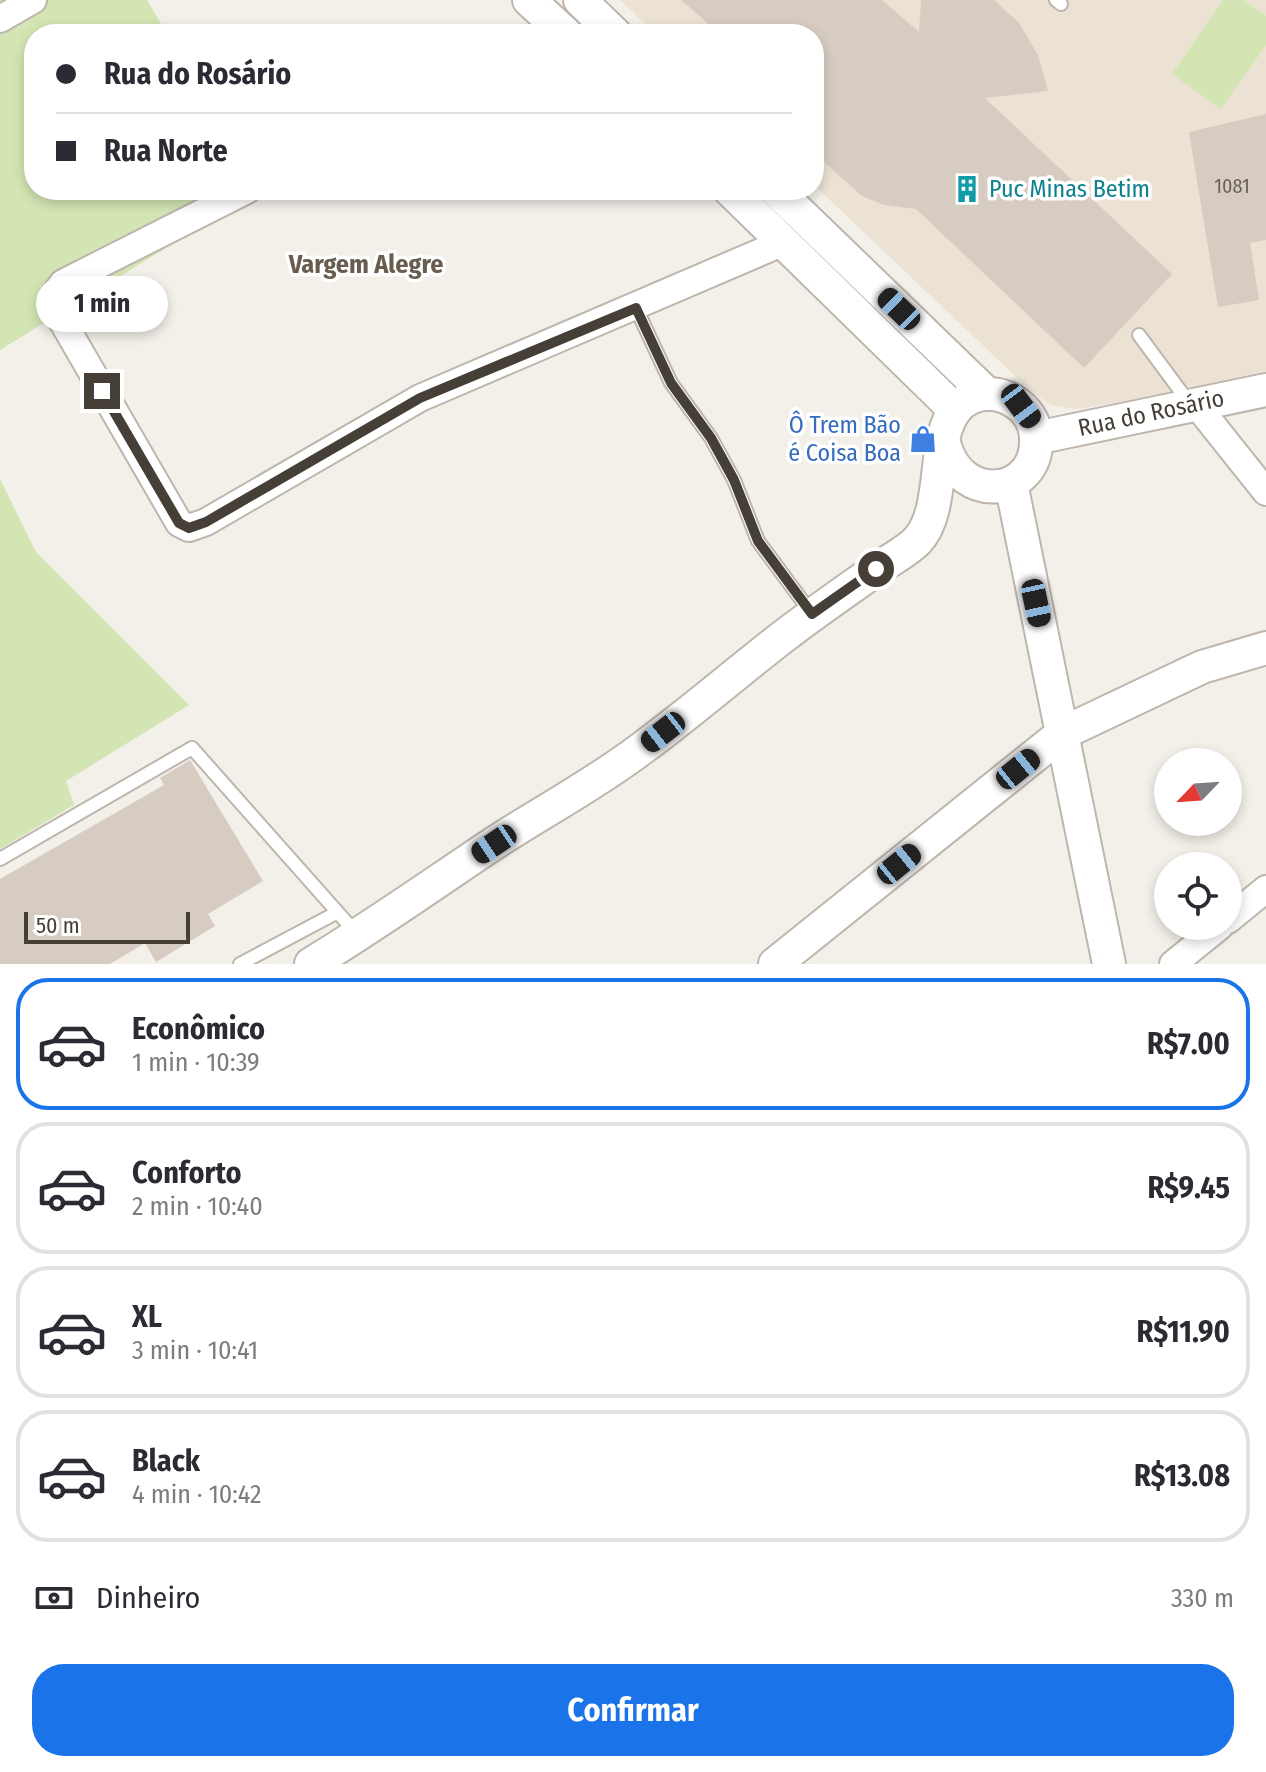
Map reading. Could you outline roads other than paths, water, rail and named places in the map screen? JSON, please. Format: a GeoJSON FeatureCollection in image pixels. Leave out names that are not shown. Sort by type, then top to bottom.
{"type":"FeatureCollection","features":[{"type":"Feature","properties":{"kind":"street"},"geometry":{"type":"LineString","coordinates":[[0,19],[33,0]]}},
{"type":"Feature","properties":{"kind":"street"},"geometry":{"type":"LineString","coordinates":[[529,0],[555,24]]}},
{"type":"Feature","properties":{"kind":"street"},"geometry":{"type":"LineString","coordinates":[[580,0],[605,24]]}},
{"type":"Feature","properties":{"kind":"street"},"geometry":{"type":"LineString","coordinates":[[227,200],[63,283],[54,295],[57,312],[163,497],[179,523],[189,528],[206,522],[420,398],[784,242]]}},
{"type":"Feature","properties":{"kind":"street"},"geometry":{"type":"LineString","coordinates":[[740,200],[955,410]]}},
{"type":"Feature","properties":{"kind":"street"},"geometry":{"type":"LineString","coordinates":[[786,200],[987,394]]}},
{"type":"Feature","properties":{"kind":"street","name":"Rua do Rosário"},"geometry":{"type":"LineString","coordinates":[[1036,438],[1266,390]]}},
{"type":"Feature","properties":{"kind":"street"},"geometry":{"type":"LineString","coordinates":[[311,964],[639,751],[812,614],[918,540],[935,502],[946,425],[955,410],[969,399],[987,394],[1005,396],[1021,406],[1032,420],[1036,438],[1034,456],[1025,472],[1011,483],[993,487],[975,485],[959,476],[948,461],[944,443]]}},
{"type":"Feature","properties":{"kind":"street"},"geometry":{"type":"LineString","coordinates":[[1193,403],[1266,492]]}},
{"type":"Feature","properties":{"kind":"street"},"geometry":{"type":"LineString","coordinates":[[1011,483],[1109,964]]}},
{"type":"Feature","properties":{"kind":"street"},"geometry":{"type":"LineString","coordinates":[[775,964],[1063,733],[1202,667],[1266,648]]}},
{"type":"Feature","properties":{"kind":"street"},"geometry":{"type":"LineString","coordinates":[[1242,909],[1266,889]]}},
{"type":"Feature","properties":{"kind":"street"},"geometry":{"type":"LineString","coordinates":[[1173,964],[1203,940]]}},
{"type":"Feature","properties":{"kind":"lane"},"geometry":{"type":"LineString","coordinates":[[636,308],[671,383],[711,438],[734,480],[758,541],[812,614]]}},
{"type":"Feature","properties":{"kind":"lane"},"geometry":{"type":"LineString","coordinates":[[1139,335],[1193,403]]}},
{"type":"Feature","properties":{"kind":"lane"},"geometry":{"type":"LineString","coordinates":[[0,859],[192,748],[336,913],[359,935]]}},
{"type":"Feature","properties":{"kind":"lane"},"geometry":{"type":"LineString","coordinates":[[240,964],[336,913]]}},
{"type":"Feature","properties":{"kind":"place","name":"Puc Minas Betim"},"geometry":{"type":"Point","coordinates":[967,189]}},
{"type":"Feature","properties":{"kind":"place","name":"Ô Trem Bão é Coisa Boa"},"geometry":{"type":"Point","coordinates":[923,439]}},
{"type":"Feature","properties":{"kind":"district","name":"Vargem Alegre"},"geometry":{"type":"Point","coordinates":[366,264]}}]}
